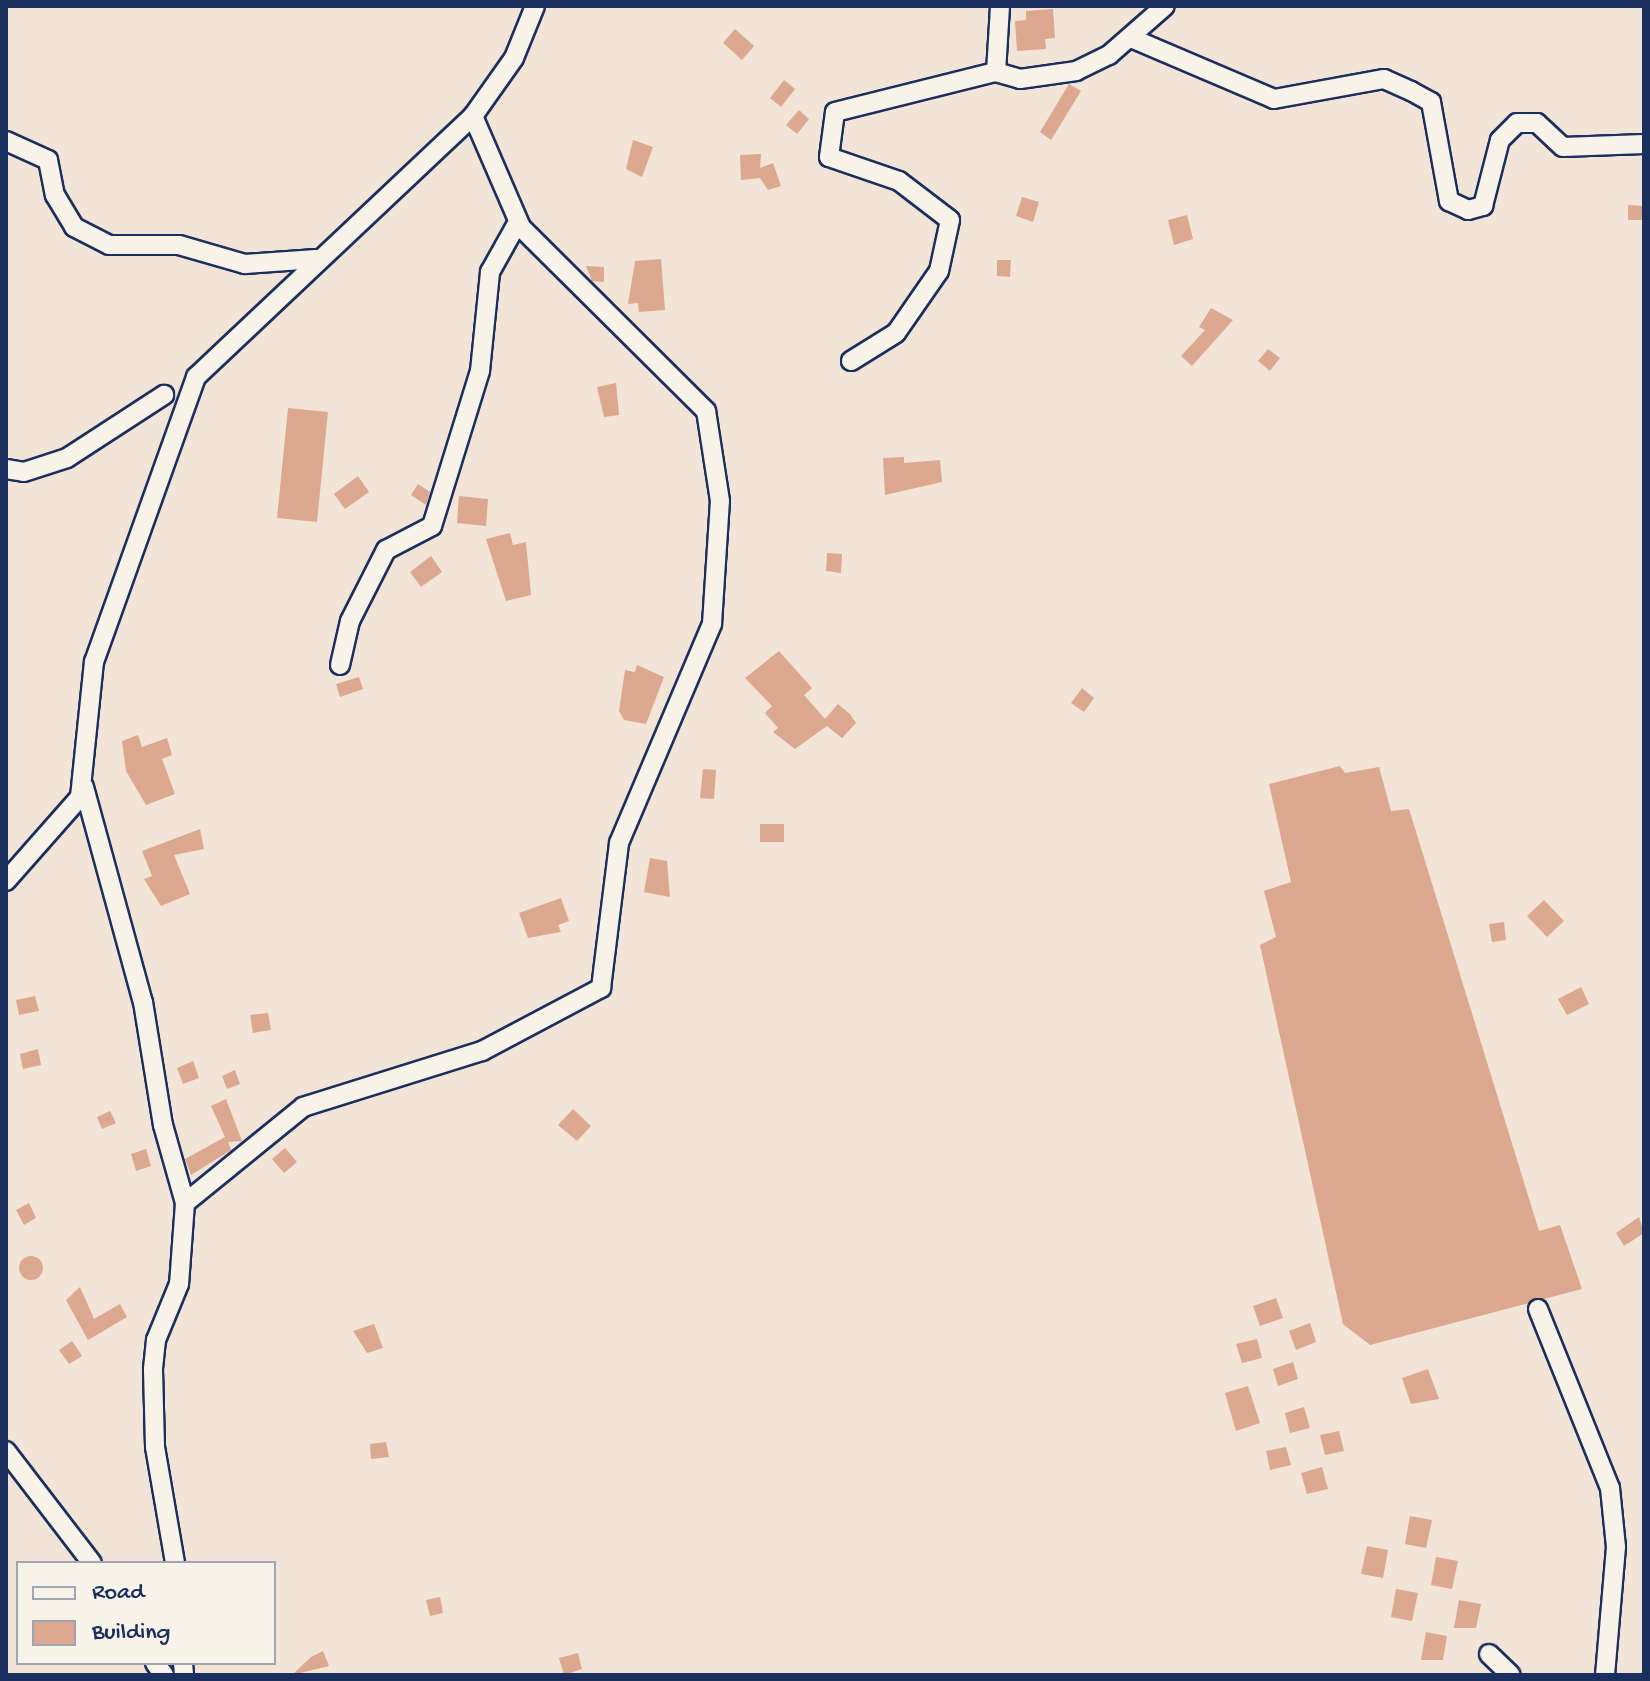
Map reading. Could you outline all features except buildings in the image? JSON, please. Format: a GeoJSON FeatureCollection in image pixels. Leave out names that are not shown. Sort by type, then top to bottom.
{"type":"FeatureCollection","features":[{"type":"Feature","properties":{"kind":"street"},"geometry":{"type":"LineString","coordinates":[[175,1561],[155,1447],[153,1383],[157,1335],[179,1284],[185,1203],[165,1136],[143,1002],[84,787],[94,662],[187,394],[205,363],[473,116],[514,58],[535,6]]}},
{"type":"Feature","properties":{"kind":"street"},"geometry":{"type":"LineString","coordinates":[[996,72],[1000,6]]}},
{"type":"Feature","properties":{"kind":"street"},"geometry":{"type":"LineString","coordinates":[[851,361],[896,333],[939,271],[950,220],[899,181],[829,157],[835,112],[996,72],[1020,79],[1076,71],[1131,38],[1165,6]]}},
{"type":"Feature","properties":{"kind":"street"},"geometry":{"type":"LineString","coordinates":[[1131,38],[1274,99],[1384,79],[1411,91],[1431,102],[1449,201],[1468,210],[1483,206],[1500,140],[1517,123],[1537,123],[1563,147],[1644,144]]}},
{"type":"Feature","properties":{"kind":"street"},"geometry":{"type":"LineString","coordinates":[[185,1203],[303,1107],[482,1051],[607,979],[619,843],[712,624],[719,560],[715,439],[694,395],[518,222],[473,116]]}},
{"type":"Feature","properties":{"kind":"street"},"geometry":{"type":"LineString","coordinates":[[6,141],[48,160],[55,195],[74,227],[109,245],[179,245],[245,264],[316,259]]}},
{"type":"Feature","properties":{"kind":"street"},"geometry":{"type":"LineString","coordinates":[[340,665],[350,621],[386,550],[432,526],[480,371],[490,272],[518,222]]}},
{"type":"Feature","properties":{"kind":"street"},"geometry":{"type":"LineString","coordinates":[[6,469],[46,468],[164,395]]}},
{"type":"Feature","properties":{"kind":"street"},"geometry":{"type":"LineString","coordinates":[[6,881],[84,787]]}},
{"type":"Feature","properties":{"kind":"street"},"geometry":{"type":"LineString","coordinates":[[1538,1309],[1610,1488],[1616,1547],[1605,1675]]}},
{"type":"Feature","properties":{"kind":"street"},"geometry":{"type":"LineString","coordinates":[[6,1451],[90,1561]]}},
{"type":"Feature","properties":{"kind":"street"},"geometry":{"type":"LineString","coordinates":[[1489,1654],[1511,1675]]}}]}
